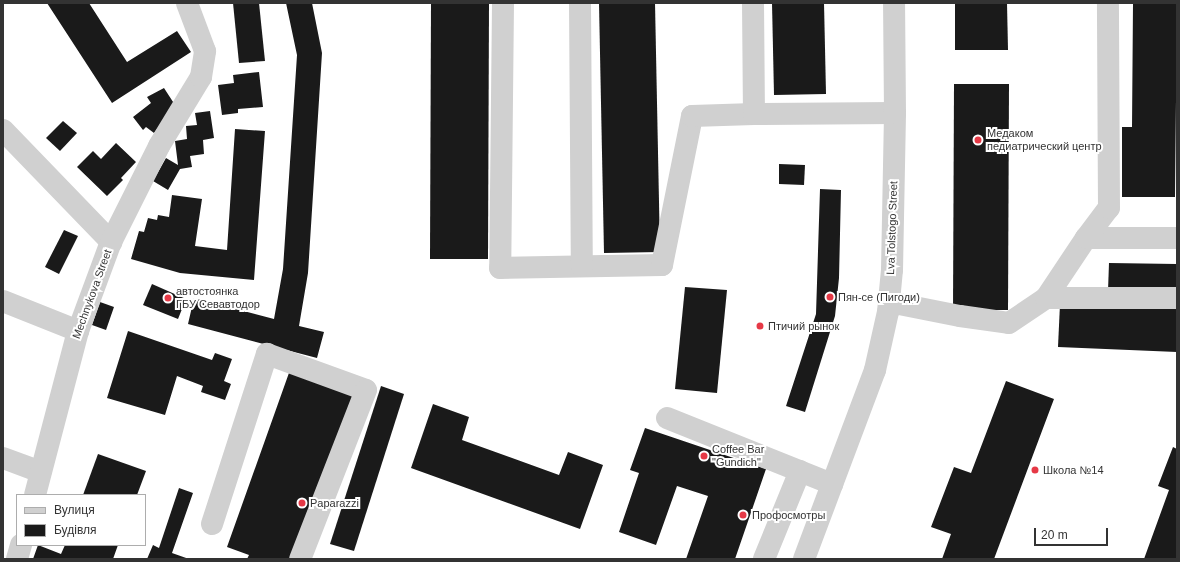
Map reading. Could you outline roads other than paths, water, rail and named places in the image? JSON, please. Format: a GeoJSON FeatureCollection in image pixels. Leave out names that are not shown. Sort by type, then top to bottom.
{"type":"FeatureCollection","features":[{"type":"Feature","properties":{"kind":"street"},"geometry":{"type":"LineString","coordinates":[[110,242],[159,146],[201,77],[205,51],[187,3]]}},
{"type":"Feature","properties":{"kind":"street"},"geometry":{"type":"LineString","coordinates":[[503,3],[500,268],[662,265],[692,116],[895,113]]}},
{"type":"Feature","properties":{"kind":"street"},"geometry":{"type":"LineString","coordinates":[[580,3],[582,266]]}},
{"type":"Feature","properties":{"kind":"street"},"geometry":{"type":"LineString","coordinates":[[753,3],[754,114]]}},
{"type":"Feature","properties":{"kind":"street","name":"Lva Tolstogo Street"},"geometry":{"type":"LineString","coordinates":[[804,559],[875,370],[889,302],[892,270],[895,113],[894,3]]}},
{"type":"Feature","properties":{"kind":"street"},"geometry":{"type":"LineString","coordinates":[[889,302],[960,316],[1009,323],[1046,298],[1086,238],[1109,208],[1108,3]]}},
{"type":"Feature","properties":{"kind":"street","name":"Mechnykova Street"},"geometry":{"type":"LineString","coordinates":[[3,130],[110,242],[78,331],[35,494]]}},
{"type":"Feature","properties":{"kind":"street"},"geometry":{"type":"LineString","coordinates":[[1086,238],[1177,238]]}},
{"type":"Feature","properties":{"kind":"street"},"geometry":{"type":"LineString","coordinates":[[1046,298],[1177,298]]}},
{"type":"Feature","properties":{"kind":"street"},"geometry":{"type":"LineString","coordinates":[[3,301],[78,331]]}},
{"type":"Feature","properties":{"kind":"street"},"geometry":{"type":"LineString","coordinates":[[212,524],[267,354],[366,390],[300,559]]}},
{"type":"Feature","properties":{"kind":"street"},"geometry":{"type":"LineString","coordinates":[[667,418],[832,484]]}},
{"type":"Feature","properties":{"kind":"street"},"geometry":{"type":"LineString","coordinates":[[3,458],[41,472]]}},
{"type":"Feature","properties":{"kind":"street"},"geometry":{"type":"LineString","coordinates":[[764,559],[800,471]]}},
{"type":"Feature","properties":{"kind":"street"},"geometry":{"type":"LineString","coordinates":[[17,559],[21,546]]}},
{"type":"Feature","properties":{"kind":"place","name":"Медаком педиатрический центр"},"geometry":{"type":"Point","coordinates":[978,140]}},
{"type":"Feature","properties":{"kind":"place","name":"Пян-се (Пигоди)"},"geometry":{"type":"Point","coordinates":[830,297]}},
{"type":"Feature","properties":{"kind":"place","name":"автостоянка ГБУ Севавтодор"},"geometry":{"type":"Point","coordinates":[168,298]}},
{"type":"Feature","properties":{"kind":"place","name":"Птичий рынок"},"geometry":{"type":"Point","coordinates":[760,326]}},
{"type":"Feature","properties":{"kind":"place","name":"Coffee Bar \"Gundich\""},"geometry":{"type":"Point","coordinates":[704,456]}},
{"type":"Feature","properties":{"kind":"place","name":"Школа №14"},"geometry":{"type":"Point","coordinates":[1035,470]}},
{"type":"Feature","properties":{"kind":"place","name":"Paparazzi"},"geometry":{"type":"Point","coordinates":[302,503]}},
{"type":"Feature","properties":{"kind":"place","name":"Профосмотры"},"geometry":{"type":"Point","coordinates":[743,515]}}]}
